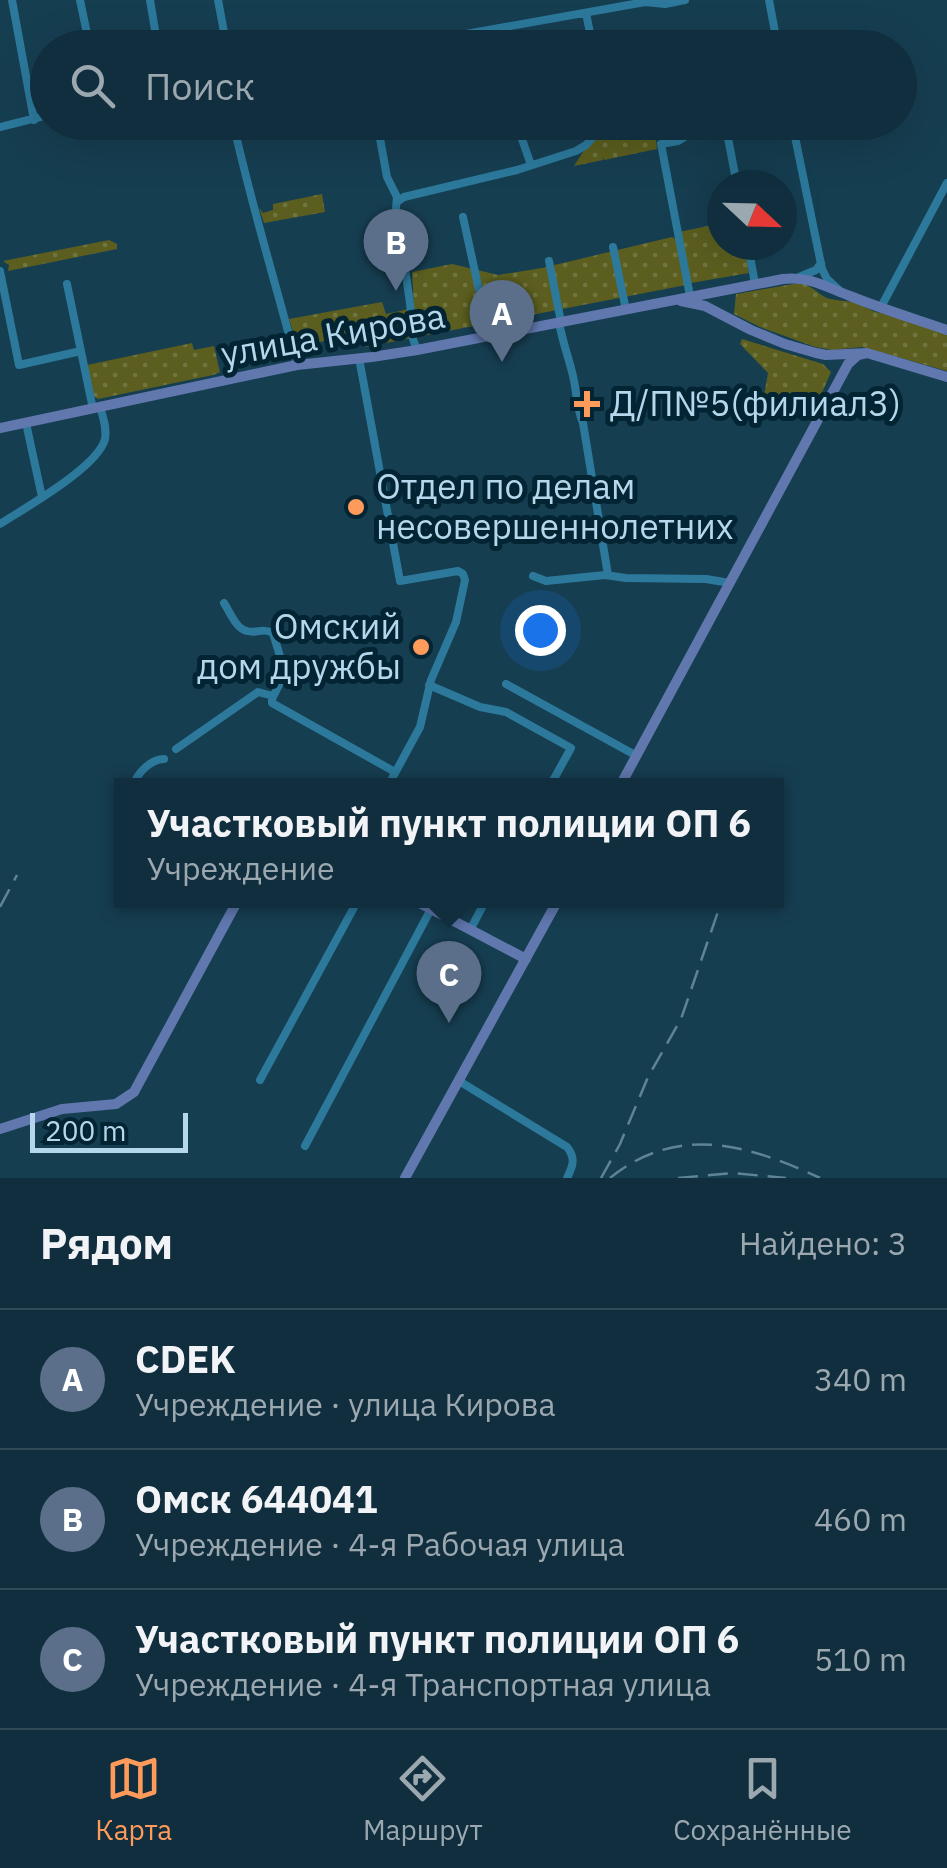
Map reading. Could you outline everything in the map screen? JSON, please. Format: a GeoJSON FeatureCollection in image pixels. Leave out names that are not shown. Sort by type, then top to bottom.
{"type":"FeatureCollection","features":[{"type":"Feature","properties":{"kind":"main road","name":"улица Кирова"},"geometry":{"type":"LineString","coordinates":[[0,428],[297,365],[417,350],[799,277]]}},
{"type":"Feature","properties":{"kind":"main road"},"geometry":{"type":"LineString","coordinates":[[799,277],[947,330]]}},
{"type":"Feature","properties":{"kind":"main road"},"geometry":{"type":"LineString","coordinates":[[719,313],[717,300],[731,288]]}},
{"type":"Feature","properties":{"kind":"main road","name":"улица Кирова"},"geometry":{"type":"LineString","coordinates":[[676,300],[699,303],[785,344],[826,355],[867,353],[947,377]]}},
{"type":"Feature","properties":{"kind":"main road"},"geometry":{"type":"LineString","coordinates":[[625,778],[840,379],[852,359],[867,353]]}},
{"type":"Feature","properties":{"kind":"main road"},"geometry":{"type":"LineString","coordinates":[[826,355],[836,364],[840,379]]}},
{"type":"Feature","properties":{"kind":"main road"},"geometry":{"type":"LineString","coordinates":[[0,1129],[62,1109],[116,1104],[134,1092],[234,908]]}},
{"type":"Feature","properties":{"kind":"main road"},"geometry":{"type":"LineString","coordinates":[[428,908],[526,960]]}},
{"type":"Feature","properties":{"kind":"main road"},"geometry":{"type":"LineString","coordinates":[[405,1178],[554,908]]}},
{"type":"Feature","properties":{"kind":"street"},"geometry":{"type":"LineString","coordinates":[[12,0],[30,98]]}},
{"type":"Feature","properties":{"kind":"street"},"geometry":{"type":"LineString","coordinates":[[80,0],[86,30]]}},
{"type":"Feature","properties":{"kind":"street"},"geometry":{"type":"LineString","coordinates":[[150,0],[155,30]]}},
{"type":"Feature","properties":{"kind":"street"},"geometry":{"type":"LineString","coordinates":[[218,0],[224,30]]}},
{"type":"Feature","properties":{"kind":"street"},"geometry":{"type":"LineString","coordinates":[[500,30],[644,2],[666,4],[685,0]]}},
{"type":"Feature","properties":{"kind":"street"},"geometry":{"type":"LineString","coordinates":[[769,0],[775,30]]}},
{"type":"Feature","properties":{"kind":"street"},"geometry":{"type":"LineString","coordinates":[[586,13],[589,30]]}},
{"type":"Feature","properties":{"kind":"street"},"geometry":{"type":"LineString","coordinates":[[0,127],[30,121]]}},
{"type":"Feature","properties":{"kind":"street"},"geometry":{"type":"LineString","coordinates":[[237,140],[297,365]]}},
{"type":"Feature","properties":{"kind":"street"},"geometry":{"type":"LineString","coordinates":[[380,140],[386,177],[396,192],[417,350]]}},
{"type":"Feature","properties":{"kind":"street"},"geometry":{"type":"LineString","coordinates":[[522,140],[531,165]]}},
{"type":"Feature","properties":{"kind":"street"},"geometry":{"type":"LineString","coordinates":[[397,202],[582,149],[591,140]]}},
{"type":"Feature","properties":{"kind":"street"},"geometry":{"type":"LineString","coordinates":[[681,140],[661,144],[690,296]]}},
{"type":"Feature","properties":{"kind":"street"},"geometry":{"type":"LineString","coordinates":[[726,140],[733,170]]}},
{"type":"Feature","properties":{"kind":"street"},"geometry":{"type":"LineString","coordinates":[[796,140],[821,262],[826,276],[841,292]]}},
{"type":"Feature","properties":{"kind":"street"},"geometry":{"type":"LineString","coordinates":[[881,307],[947,183]]}},
{"type":"Feature","properties":{"kind":"street"},"geometry":{"type":"LineString","coordinates":[[463,216],[489,336]]}},
{"type":"Feature","properties":{"kind":"street"},"geometry":{"type":"LineString","coordinates":[[613,247],[626,310]]}},
{"type":"Feature","properties":{"kind":"street"},"geometry":{"type":"LineString","coordinates":[[751,260],[755,284]]}},
{"type":"Feature","properties":{"kind":"street"},"geometry":{"type":"LineString","coordinates":[[548,261],[583,423],[608,575]]}},
{"type":"Feature","properties":{"kind":"street"},"geometry":{"type":"LineString","coordinates":[[799,277],[816,270],[821,262]]}},
{"type":"Feature","properties":{"kind":"street"},"geometry":{"type":"LineString","coordinates":[[0,271],[19,365],[81,351]]}},
{"type":"Feature","properties":{"kind":"street"},"geometry":{"type":"LineString","coordinates":[[0,524],[82,468],[100,448],[106,431],[81,351],[67,284]]}},
{"type":"Feature","properties":{"kind":"street"},"geometry":{"type":"LineString","coordinates":[[360,358],[400,581],[458,572],[465,580],[456,622],[430,685],[420,727],[393,778]]}},
{"type":"Feature","properties":{"kind":"street"},"geometry":{"type":"LineString","coordinates":[[26,422],[42,497]]}},
{"type":"Feature","properties":{"kind":"street"},"geometry":{"type":"LineString","coordinates":[[532,576],[546,582],[608,575],[653,580],[706,579],[730,584]]}},
{"type":"Feature","properties":{"kind":"street"},"geometry":{"type":"LineString","coordinates":[[224,603],[238,626],[247,632],[267,629],[273,633],[285,673],[272,703],[396,772]]}},
{"type":"Feature","properties":{"kind":"street"},"geometry":{"type":"LineString","coordinates":[[506,684],[637,756]]}},
{"type":"Feature","properties":{"kind":"street"},"geometry":{"type":"LineString","coordinates":[[430,685],[480,706],[506,712],[570,748],[554,778]]}},
{"type":"Feature","properties":{"kind":"street"},"geometry":{"type":"LineString","coordinates":[[176,749],[258,692],[273,696]]}},
{"type":"Feature","properties":{"kind":"street"},"geometry":{"type":"LineString","coordinates":[[136,778],[150,764],[164,759]]}},
{"type":"Feature","properties":{"kind":"street"},"geometry":{"type":"LineString","coordinates":[[260,1080],[354,908]]}},
{"type":"Feature","properties":{"kind":"street"},"geometry":{"type":"LineString","coordinates":[[470,930],[482,908]]}},
{"type":"Feature","properties":{"kind":"street"},"geometry":{"type":"LineString","coordinates":[[305,1146],[431,910]]}},
{"type":"Feature","properties":{"kind":"street"},"geometry":{"type":"LineString","coordinates":[[459,1080],[568,1146],[574,1161],[567,1178]]}},
{"type":"Feature","properties":{"kind":"shaded area"},"geometry":{"type":"Polygon","coordinates":[[[592,140],[656,140],[657,149],[574,166],[592,140]]]}},
{"type":"Feature","properties":{"kind":"shaded area"},"geometry":{"type":"Polygon","coordinates":[[[322,194],[325,212],[264,223],[259,208],[263,213],[273,210],[273,204],[322,194]]]}},
{"type":"Feature","properties":{"kind":"shaded area"},"geometry":{"type":"Polygon","coordinates":[[[707,226],[707,260],[747,260],[749,273],[691,283],[679,232],[707,226]]]}},
{"type":"Feature","properties":{"kind":"shaded area"},"geometry":{"type":"Polygon","coordinates":[[[676,239],[686,285],[365,347],[342,339],[298,348],[289,319],[382,302],[386,314],[414,308],[412,272],[452,264],[498,275],[676,239]]]}},
{"type":"Feature","properties":{"kind":"shaded area"},"geometry":{"type":"Polygon","coordinates":[[[109,240],[117,244],[117,249],[8,271],[9,265],[3,261],[109,240]]]}},
{"type":"Feature","properties":{"kind":"shaded area"},"geometry":{"type":"Polygon","coordinates":[[[799,283],[827,298],[856,303],[947,334],[947,371],[862,347],[815,347],[734,314],[736,294],[799,283]]]}},
{"type":"Feature","properties":{"kind":"shaded area"},"geometry":{"type":"Polygon","coordinates":[[[742,339],[823,364],[831,372],[810,420],[764,396],[768,373],[740,344],[742,339]]]}},
{"type":"Feature","properties":{"kind":"shaded area"},"geometry":{"type":"Polygon","coordinates":[[[192,343],[194,350],[214,346],[220,372],[98,399],[94,396],[87,365],[192,343]]]}},
{"type":"Feature","properties":{"kind":"railway"},"geometry":{"type":"LineString","coordinates":[[0,907],[17,875]]}},
{"type":"Feature","properties":{"kind":"railway"},"geometry":{"type":"LineString","coordinates":[[601,1178],[648,1077],[681,1019],[719,908]]}},
{"type":"Feature","properties":{"kind":"railway"},"geometry":{"type":"LineString","coordinates":[[610,1178],[636,1161],[688,1145],[740,1149],[820,1178]]}},
{"type":"Feature","properties":{"kind":"railway"},"geometry":{"type":"LineString","coordinates":[[678,1178],[732,1173],[786,1178]]}},
{"type":"Feature","properties":{"kind":"place","name":"Омск 644041"},"geometry":{"type":"Point","coordinates":[396,291]}},
{"type":"Feature","properties":{"kind":"place","name":"CDEK"},"geometry":{"type":"Point","coordinates":[502,362]}},
{"type":"Feature","properties":{"kind":"place","name":"Д/П№5(филиал3)"},"geometry":{"type":"Point","coordinates":[587,404]}},
{"type":"Feature","properties":{"kind":"place","name":"Отдел по делам несовершеннолетних"},"geometry":{"type":"Point","coordinates":[356,507]}},
{"type":"Feature","properties":{"kind":"place","name":"Омский дом дружбы"},"geometry":{"type":"Point","coordinates":[421,647]}},
{"type":"Feature","properties":{"kind":"place","name":"Участковый пункт полиции ОП 6"},"geometry":{"type":"Point","coordinates":[449,1023]}}]}
